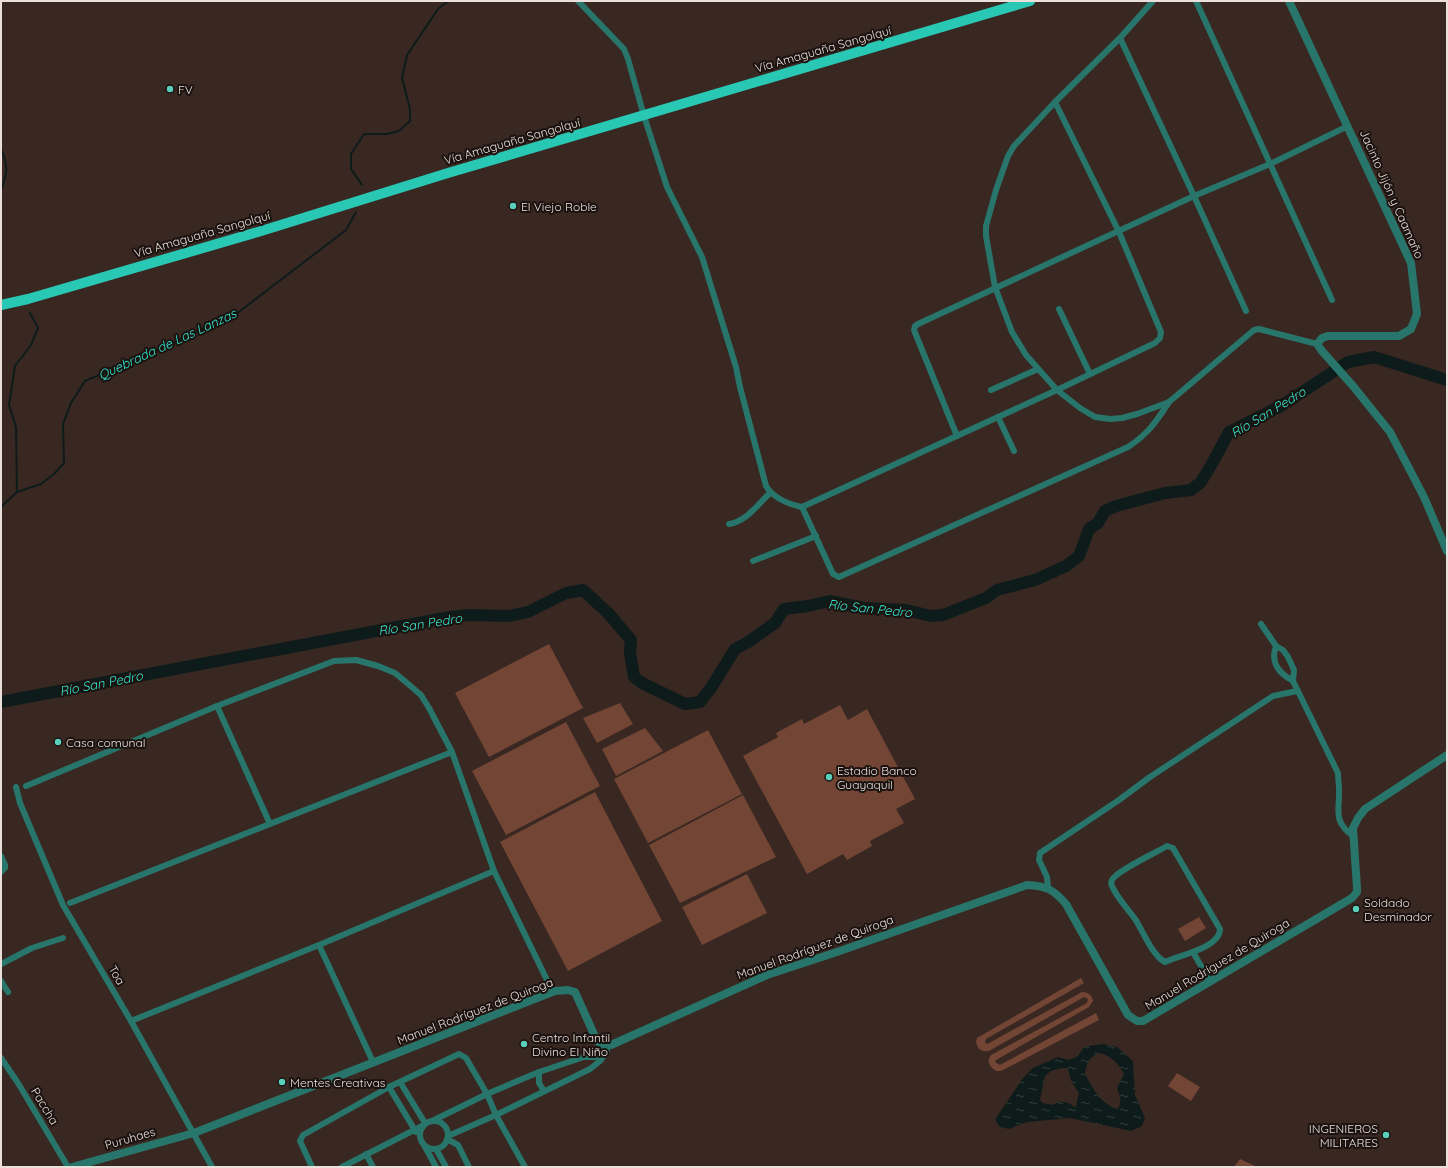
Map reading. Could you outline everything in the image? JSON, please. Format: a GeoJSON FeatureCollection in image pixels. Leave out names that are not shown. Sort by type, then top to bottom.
{"type":"FeatureCollection","features":[{"type":"Feature","properties":{"kind":"highway","name":"Vía Amaguaña Sangolquí"},"geometry":{"type":"LineString","coordinates":[[1,305],[28,299],[258,232],[455,171],[1030,1]]}},
{"type":"Feature","properties":{"kind":"street"},"geometry":{"type":"LineString","coordinates":[[578,1],[624,49],[628,58],[644,116],[668,187],[702,257],[732,354],[764,478],[770,493],[790,504],[802,507],[1057,390],[1155,343],[1160,338],[1161,332],[1119,232],[1055,102]]}},
{"type":"Feature","properties":{"kind":"street"},"geometry":{"type":"LineString","coordinates":[[1153,1],[1120,38],[1055,102],[1014,146],[1008,156],[996,190],[986,231],[995,287],[1012,332],[1026,355],[1057,390],[1080,408],[1095,417],[1110,419],[1138,414],[1169,402]]}},
{"type":"Feature","properties":{"kind":"street"},"geometry":{"type":"LineString","coordinates":[[1196,1],[1332,300]]}},
{"type":"Feature","properties":{"kind":"street","name":"Jacinto Jijón y Caamaño"},"geometry":{"type":"LineString","coordinates":[[1289,1],[1411,263],[1417,314],[1411,329],[1399,336],[1328,336],[1322,338],[1320,348]]}},
{"type":"Feature","properties":{"kind":"street"},"geometry":{"type":"LineString","coordinates":[[1120,38],[1246,311]]}},
{"type":"Feature","properties":{"kind":"street"},"geometry":{"type":"LineString","coordinates":[[957,436],[914,330],[915,326],[995,287],[1119,232],[1194,196],[1270,164],[1348,126]]}},
{"type":"Feature","properties":{"kind":"street"},"geometry":{"type":"LineString","coordinates":[[1059,309],[1090,374]]}},
{"type":"Feature","properties":{"kind":"street"},"geometry":{"type":"LineString","coordinates":[[802,507],[833,574],[839,577],[1128,447],[1142,438],[1153,426],[1169,402],[1254,330],[1259,328],[1320,348],[1353,386],[1390,432],[1424,497],[1447,551]]}},
{"type":"Feature","properties":{"kind":"street"},"geometry":{"type":"LineString","coordinates":[[991,390],[1038,369]]}},
{"type":"Feature","properties":{"kind":"street"},"geometry":{"type":"LineString","coordinates":[[998,417],[1014,451]]}},
{"type":"Feature","properties":{"kind":"street"},"geometry":{"type":"LineString","coordinates":[[729,524],[737,523],[746,517],[770,493]]}},
{"type":"Feature","properties":{"kind":"street"},"geometry":{"type":"LineString","coordinates":[[753,561],[816,536]]}},
{"type":"Feature","properties":{"kind":"street"},"geometry":{"type":"LineString","coordinates":[[1261,624],[1276,646],[1283,650],[1293,666],[1293,681],[1297,691],[1338,773],[1338,815],[1344,828],[1353,836]]}},
{"type":"Feature","properties":{"kind":"street"},"geometry":{"type":"LineString","coordinates":[[1276,646],[1273,654],[1274,662],[1279,670],[1293,681]]}},
{"type":"Feature","properties":{"kind":"street"},"geometry":{"type":"LineString","coordinates":[[26,786],[218,706],[334,661],[356,660],[378,666],[394,673],[421,695],[452,752],[494,871],[547,980]]}},
{"type":"Feature","properties":{"kind":"street"},"geometry":{"type":"LineString","coordinates":[[1048,888],[1047,877],[1039,860],[1040,853],[1119,800],[1150,777],[1273,696],[1297,691]]}},
{"type":"Feature","properties":{"kind":"street"},"geometry":{"type":"LineString","coordinates":[[218,706],[270,824]]}},
{"type":"Feature","properties":{"kind":"street"},"geometry":{"type":"LineString","coordinates":[[70,903],[452,752]]}},
{"type":"Feature","properties":{"kind":"street"},"geometry":{"type":"LineString","coordinates":[[1353,836],[1353,828],[1365,808],[1447,755]]}},
{"type":"Feature","properties":{"kind":"street","name":"Toa"},"geometry":{"type":"LineString","coordinates":[[16,787],[20,803],[63,905],[131,1022],[212,1167]]}},
{"type":"Feature","properties":{"kind":"street","name":"Manuel Rodríguez de Quiroga"},"geometry":{"type":"LineString","coordinates":[[194,1133],[555,991],[571,990],[575,992],[597,1041],[603,1045],[611,1045],[767,975],[1027,885],[1048,888],[1057,894],[1066,904],[1128,1015],[1133,1020],[1144,1021],[1352,898],[1357,892],[1353,836]]}},
{"type":"Feature","properties":{"kind":"street"},"geometry":{"type":"LineString","coordinates":[[1167,846],[1173,848],[1220,929],[1220,934],[1216,940],[1193,952],[1165,962],[1162,961],[1136,921],[1117,896],[1112,886],[1112,878],[1167,846]]}},
{"type":"Feature","properties":{"kind":"street"},"geometry":{"type":"LineString","coordinates":[[1,856],[6,867],[1,872]]}},
{"type":"Feature","properties":{"kind":"street"},"geometry":{"type":"LineString","coordinates":[[131,1022],[144,1015],[319,945],[494,871]]}},
{"type":"Feature","properties":{"kind":"street"},"geometry":{"type":"LineString","coordinates":[[1,964],[32,948],[63,938]]}},
{"type":"Feature","properties":{"kind":"street"},"geometry":{"type":"LineString","coordinates":[[319,945],[373,1062]]}},
{"type":"Feature","properties":{"kind":"street"},"geometry":{"type":"LineString","coordinates":[[1193,952],[1210,982]]}},
{"type":"Feature","properties":{"kind":"street"},"geometry":{"type":"LineString","coordinates":[[1,981],[8,992]]}},
{"type":"Feature","properties":{"kind":"street"},"geometry":{"type":"LineString","coordinates":[[342,1167],[424,1124],[487,1094],[539,1072],[584,1057],[596,1057],[611,1045]]}},
{"type":"Feature","properties":{"kind":"street"},"geometry":{"type":"LineString","coordinates":[[448,1138],[590,1069],[600,1061],[611,1045]]}},
{"type":"Feature","properties":{"kind":"street"},"geometry":{"type":"LineString","coordinates":[[312,1167],[300,1143],[300,1138],[389,1087],[459,1054],[466,1058],[487,1094],[496,1115],[525,1167]]}},
{"type":"Feature","properties":{"kind":"street","name":"Paccha"},"geometry":{"type":"LineString","coordinates":[[1,1058],[18,1082],[68,1167]]}},
{"type":"Feature","properties":{"kind":"street"},"geometry":{"type":"LineString","coordinates":[[539,1072],[539,1083],[544,1091]]}},
{"type":"Feature","properties":{"kind":"street"},"geometry":{"type":"LineString","coordinates":[[400,1082],[424,1124]]}},
{"type":"Feature","properties":{"kind":"street"},"geometry":{"type":"LineString","coordinates":[[389,1087],[414,1130],[420,1137],[436,1167]]}},
{"type":"Feature","properties":{"kind":"street"},"geometry":{"type":"LineString","coordinates":[[424,1146],[436,1149],[443,1146],[448,1138],[448,1132],[445,1125],[434,1120]]}},
{"type":"Feature","properties":{"kind":"street"},"geometry":{"type":"LineString","coordinates":[[420,1137],[420,1132],[424,1124]]}},
{"type":"Feature","properties":{"kind":"street","name":"Puruhaes"},"geometry":{"type":"LineString","coordinates":[[72,1167],[194,1133]]}},
{"type":"Feature","properties":{"kind":"street"},"geometry":{"type":"LineString","coordinates":[[448,1138],[458,1145],[469,1167]]}},
{"type":"Feature","properties":{"kind":"street"},"geometry":{"type":"LineString","coordinates":[[436,1149],[446,1167]]}},
{"type":"Feature","properties":{"kind":"street"},"geometry":{"type":"LineString","coordinates":[[366,1154],[373,1167]]}},
{"type":"Feature","properties":{"kind":"shaded area"},"geometry":{"type":"Polygon","coordinates":[[[549,644],[583,708],[489,757],[455,693],[549,644]]]}},
{"type":"Feature","properties":{"kind":"shaded area"},"geometry":{"type":"Polygon","coordinates":[[[620,703],[633,724],[597,743],[583,718],[620,703]]]}},
{"type":"Feature","properties":{"kind":"shaded area","name":"Estadio Banco Guayaquil"},"geometry":{"type":"Polygon","coordinates":[[[840,705],[848,720],[867,709],[915,799],[896,809],[904,823],[870,841],[872,846],[847,860],[843,854],[807,874],[743,756],[778,737],[776,733],[802,719],[804,724],[840,705]]]}},
{"type":"Feature","properties":{"kind":"shaded area"},"geometry":{"type":"Polygon","coordinates":[[[566,722],[600,786],[506,835],[472,771],[566,722]]]}},
{"type":"Feature","properties":{"kind":"shaded area"},"geometry":{"type":"Polygon","coordinates":[[[645,728],[663,751],[616,776],[602,749],[645,728]]]}},
{"type":"Feature","properties":{"kind":"shaded area"},"geometry":{"type":"Polygon","coordinates":[[[708,730],[742,794],[648,843],[614,779],[708,730]]]}},
{"type":"Feature","properties":{"kind":"shaded area"},"geometry":{"type":"Polygon","coordinates":[[[595,792],[662,921],[568,971],[500,842],[595,792]]]}},
{"type":"Feature","properties":{"kind":"shaded area"},"geometry":{"type":"Polygon","coordinates":[[[743,795],[776,857],[680,903],[649,845],[743,795]]]}},
{"type":"Feature","properties":{"kind":"shaded area"},"geometry":{"type":"Polygon","coordinates":[[[747,874],[767,913],[702,945],[682,907],[747,874]]]}},
{"type":"Feature","properties":{"kind":"shaded area"},"geometry":{"type":"Polygon","coordinates":[[[1199,917],[1206,928],[1185,941],[1178,929],[1199,917]]]}},
{"type":"Feature","properties":{"kind":"shaded area"},"geometry":{"type":"Polygon","coordinates":[[[1081,978],[1084,983],[986,1039],[985,1042],[987,1044],[989,1043],[1082,992],[1088,993],[1092,997],[1093,1001],[1089,1007],[996,1060],[995,1062],[1000,1065],[1096,1013],[1099,1020],[1001,1071],[996,1071],[992,1068],[989,1064],[991,1055],[1087,1003],[1088,999],[1084,997],[989,1051],[982,1051],[979,1049],[976,1042],[977,1038],[1081,978]]]}},
{"type":"Feature","properties":{"kind":"shaded area"},"geometry":{"type":"Polygon","coordinates":[[[1177,1073],[1200,1087],[1191,1101],[1168,1086],[1177,1073]]]}},
{"type":"Feature","properties":{"kind":"shaded area"},"geometry":{"type":"Polygon","coordinates":[[[1240,1159],[1257,1167],[1234,1167],[1240,1159]]]}},
{"type":"Feature","properties":{"kind":"water"},"geometry":{"type":"Polygon","coordinates":[[[1102,1044],[1117,1047],[1133,1061],[1135,1095],[1145,1118],[1142,1126],[1131,1131],[1070,1118],[1027,1122],[1009,1129],[1000,1127],[996,1122],[996,1118],[1023,1078],[1033,1068],[1058,1057],[1069,1060],[1078,1056],[1084,1047],[1102,1044]],[[1100,1053],[1096,1054],[1089,1060],[1085,1073],[1098,1095],[1107,1104],[1118,1109],[1120,1098],[1117,1088],[1124,1074],[1114,1061],[1108,1056],[1100,1053]],[[1068,1068],[1051,1071],[1045,1076],[1040,1100],[1043,1103],[1053,1105],[1058,1102],[1067,1103],[1074,1107],[1076,1106],[1079,1093],[1071,1081],[1068,1068]]]}},
{"type":"Feature","properties":{"kind":"waterway","name":"Quebrada de Las Lanzas"},"geometry":{"type":"LineString","coordinates":[[362,185],[351,169],[351,154],[364,134],[387,134],[399,131],[410,121],[410,109],[402,78],[407,55],[438,9],[448,1]]}},
{"type":"Feature","properties":{"kind":"waterway"},"geometry":{"type":"LineString","coordinates":[[1,149],[6,165],[5,179],[1,191]]}},
{"type":"Feature","properties":{"kind":"waterway","name":"Quebrada de Las Lanzas"},"geometry":{"type":"LineString","coordinates":[[1,507],[17,492],[41,484],[54,474],[64,463],[63,424],[71,403],[85,381],[236,314],[346,230],[356,212]]}},
{"type":"Feature","properties":{"kind":"waterway"},"geometry":{"type":"LineString","coordinates":[[17,492],[16,427],[9,405],[15,366],[31,345],[38,328],[30,313]]}},
{"type":"Feature","properties":{"kind":"waterway","name":"Río San Pedro"},"geometry":{"type":"LineString","coordinates":[[1,702],[450,617],[469,615],[509,616],[528,612],[566,593],[583,590],[609,614],[631,640],[630,653],[634,677],[642,683],[685,704],[700,702],[711,688],[735,649],[748,642],[775,623],[784,609],[830,601],[864,608],[906,610],[931,616],[943,615],[986,598],[997,590],[1035,580],[1066,566],[1079,556],[1089,529],[1098,523],[1105,511],[1116,506],[1165,493],[1191,490],[1201,482],[1229,432],[1281,406],[1348,362],[1374,357],[1447,380]]}},
{"type":"Feature","properties":{"kind":"place","name":"FV"},"geometry":{"type":"Point","coordinates":[170,89]}},
{"type":"Feature","properties":{"kind":"place","name":"El Viejo Roble"},"geometry":{"type":"Point","coordinates":[513,206]}},
{"type":"Feature","properties":{"kind":"place","name":"Casa comunal"},"geometry":{"type":"Point","coordinates":[58,742]}},
{"type":"Feature","properties":{"kind":"place","name":"Estadio Banco Guayaquil"},"geometry":{"type":"Point","coordinates":[829,777]}},
{"type":"Feature","properties":{"kind":"place","name":"Soldado Desminador"},"geometry":{"type":"Point","coordinates":[1356,909]}},
{"type":"Feature","properties":{"kind":"place","name":"Centro Infantil Divino El Niño"},"geometry":{"type":"Point","coordinates":[524,1044]}},
{"type":"Feature","properties":{"kind":"place","name":"Mentes Creativas"},"geometry":{"type":"Point","coordinates":[282,1082]}},
{"type":"Feature","properties":{"kind":"place","name":"INGENIEROS MILITARES"},"geometry":{"type":"Point","coordinates":[1386,1135]}}]}
